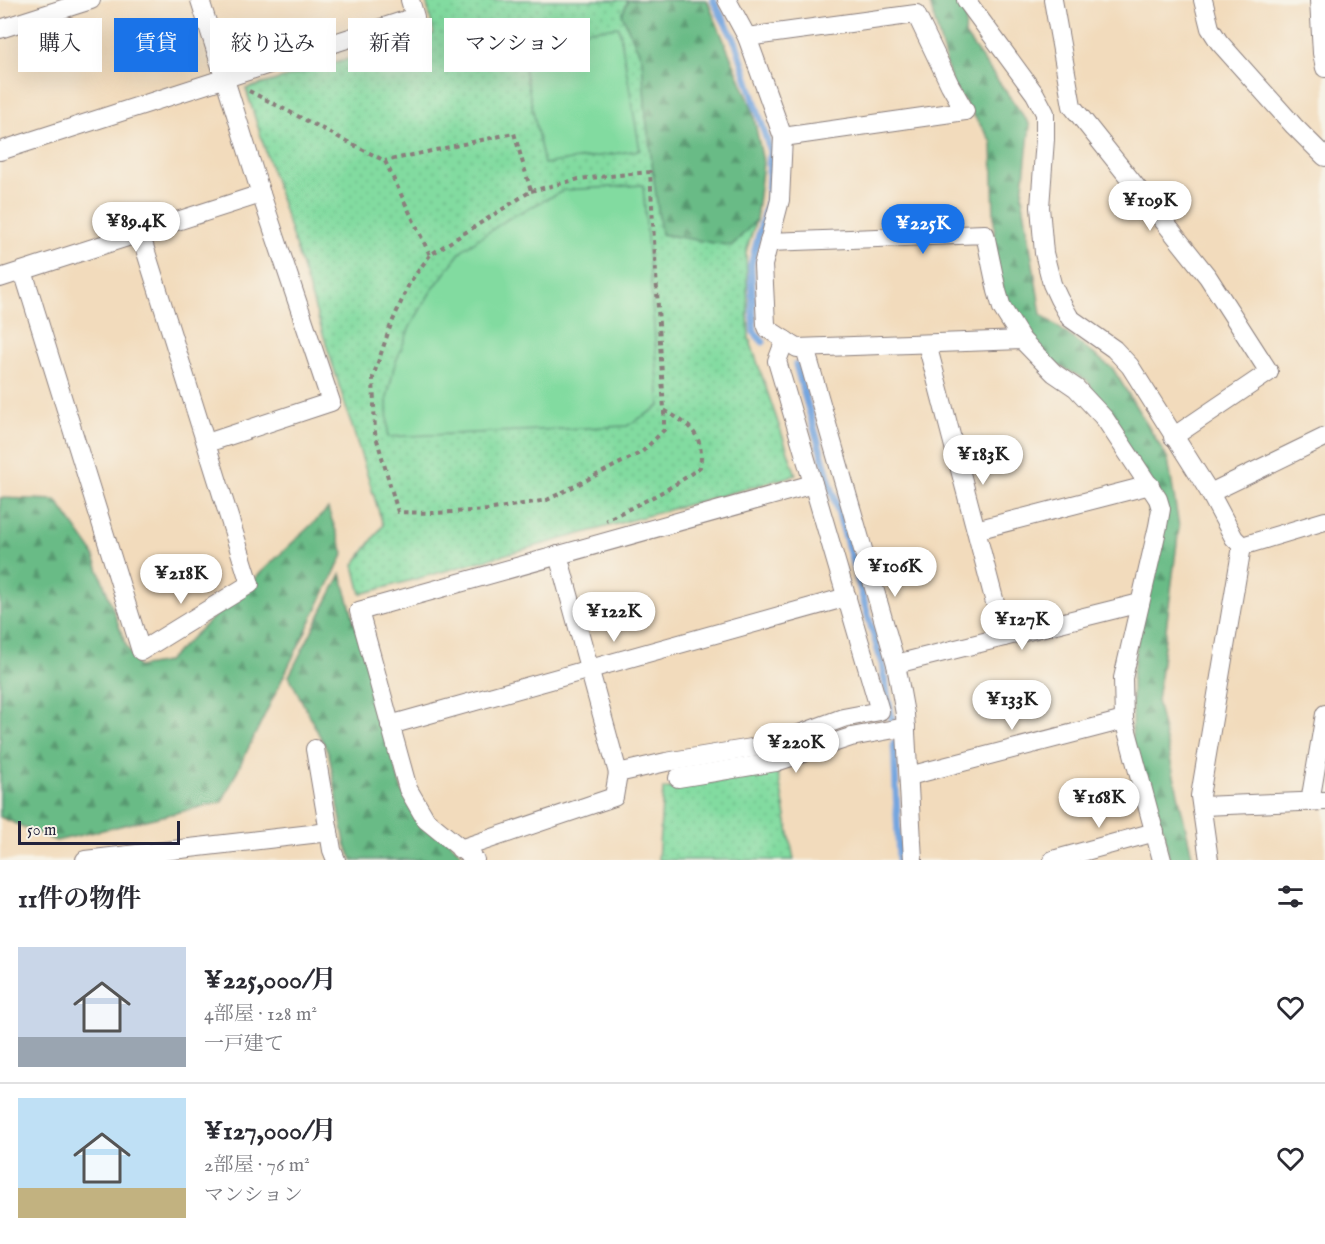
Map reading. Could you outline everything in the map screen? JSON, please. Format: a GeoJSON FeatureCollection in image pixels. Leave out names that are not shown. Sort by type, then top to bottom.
{"type":"FeatureCollection","features":[{"type":"Feature","properties":{"kind":"street"},"geometry":{"type":"LineString","coordinates":[[0,29],[91,0]]}},
{"type":"Feature","properties":{"kind":"street"},"geometry":{"type":"LineString","coordinates":[[200,0],[261,194],[331,402],[207,443]]}},
{"type":"Feature","properties":{"kind":"street"},"geometry":{"type":"LineString","coordinates":[[0,151],[415,17],[410,0]]}},
{"type":"Feature","properties":{"kind":"street"},"geometry":{"type":"LineString","coordinates":[[727,0],[747,37],[783,137],[780,200],[763,265],[768,329],[797,348],[1022,340]]}},
{"type":"Feature","properties":{"kind":"street"},"geometry":{"type":"LineString","coordinates":[[966,0],[1035,94],[1045,113],[1040,207],[1044,254],[1052,284],[1070,318],[1114,349],[1130,366],[1210,493],[1234,538],[1242,546]]}},
{"type":"Feature","properties":{"kind":"street"},"geometry":{"type":"LineString","coordinates":[[1053,0],[1072,106],[1208,277],[1269,372],[1173,437]]}},
{"type":"Feature","properties":{"kind":"street"},"geometry":{"type":"LineString","coordinates":[[1203,0],[1210,28],[1219,42],[1325,157]]}},
{"type":"Feature","properties":{"kind":"street"},"geometry":{"type":"LineString","coordinates":[[1319,0],[1325,68]]}},
{"type":"Feature","properties":{"kind":"street"},"geometry":{"type":"LineString","coordinates":[[747,37],[916,14],[950,86],[965,111],[783,137]]}},
{"type":"Feature","properties":{"kind":"street"},"geometry":{"type":"LineString","coordinates":[[1045,113],[1072,106]]}},
{"type":"Feature","properties":{"kind":"street"},"geometry":{"type":"LineString","coordinates":[[0,278],[261,194]]}},
{"type":"Feature","properties":{"kind":"street"},"geometry":{"type":"LineString","coordinates":[[23,271],[141,651],[250,584],[140,233]]}},
{"type":"Feature","properties":{"kind":"street"},"geometry":{"type":"LineString","coordinates":[[769,242],[985,234],[1002,308],[1022,340],[1054,373],[1076,388],[1105,418],[1150,485],[1161,509],[1123,678],[1124,720],[1162,860]]}},
{"type":"Feature","properties":{"kind":"street"},"geometry":{"type":"LineString","coordinates":[[618,773],[666,762],[770,745],[843,718],[880,711],[777,362],[785,340]]}},
{"type":"Feature","properties":{"kind":"street"},"geometry":{"type":"LineString","coordinates":[[927,344],[1004,637]]}},
{"type":"Feature","properties":{"kind":"street"},"geometry":{"type":"LineString","coordinates":[[805,348],[896,664],[906,727],[913,860]]}},
{"type":"Feature","properties":{"kind":"street"},"geometry":{"type":"LineString","coordinates":[[1210,493],[1325,437]]}},
{"type":"Feature","properties":{"kind":"street"},"geometry":{"type":"LineString","coordinates":[[475,860],[426,820],[408,789],[359,611],[813,484]]}},
{"type":"Feature","properties":{"kind":"street"},"geometry":{"type":"LineString","coordinates":[[976,530],[1150,485]]}},
{"type":"Feature","properties":{"kind":"street"},"geometry":{"type":"LineString","coordinates":[[1242,546],[1325,521]]}},
{"type":"Feature","properties":{"kind":"street"},"geometry":{"type":"LineString","coordinates":[[1209,860],[1200,796],[1242,546]]}},
{"type":"Feature","properties":{"kind":"street"},"geometry":{"type":"LineString","coordinates":[[460,849],[614,796],[618,773],[558,555]]}},
{"type":"Feature","properties":{"kind":"street"},"geometry":{"type":"LineString","coordinates":[[390,725],[847,597]]}},
{"type":"Feature","properties":{"kind":"street"},"geometry":{"type":"LineString","coordinates":[[896,664],[1140,603]]}},
{"type":"Feature","properties":{"kind":"street"},"geometry":{"type":"LineString","coordinates":[[1202,806],[1317,801],[1325,714]]}},
{"type":"Feature","properties":{"kind":"street"},"geometry":{"type":"LineString","coordinates":[[909,776],[1124,720]]}},
{"type":"Feature","properties":{"kind":"street"},"geometry":{"type":"LineString","coordinates":[[678,778],[776,762],[850,737],[906,727]]}},
{"type":"Feature","properties":{"kind":"street"},"geometry":{"type":"LineString","coordinates":[[315,749],[336,860]]}},
{"type":"Feature","properties":{"kind":"street"},"geometry":{"type":"LineString","coordinates":[[85,860],[329,832]]}},
{"type":"Feature","properties":{"kind":"street"},"geometry":{"type":"LineString","coordinates":[[1053,860],[1155,832]]}},
{"type":"Feature","properties":{"kind":"path"},"geometry":{"type":"LineString","coordinates":[[225,79],[385,161],[430,255]]}},
{"type":"Feature","properties":{"kind":"path"},"geometry":{"type":"LineString","coordinates":[[385,161],[514,133],[531,191]]}},
{"type":"Feature","properties":{"kind":"path"},"geometry":{"type":"LineString","coordinates":[[650,172],[664,430],[642,452],[547,500],[487,510],[398,512],[375,433],[373,377],[390,327],[410,282],[430,255],[531,191],[579,179],[650,172]]}},
{"type":"Feature","properties":{"kind":"path"},"geometry":{"type":"LineString","coordinates":[[600,523],[683,481],[700,467],[702,449],[692,427],[664,410]]}},
{"type":"Feature","properties":{"kind":"green space"},"geometry":{"type":"Polygon","coordinates":[[[426,0],[704,0],[756,220],[746,252],[749,338],[796,475],[361,594],[354,565],[383,525],[246,89],[304,72],[336,72],[336,63],[348,59],[348,72],[432,72],[432,35],[434,34],[426,0]]]}},
{"type":"Feature","properties":{"kind":"green space"},"geometry":{"type":"Polygon","coordinates":[[[628,0],[707,0],[752,108],[763,162],[756,220],[732,246],[661,234],[646,117],[642,59],[622,15],[628,0]]]}},
{"type":"Feature","properties":{"kind":"green space"},"geometry":{"type":"Polygon","coordinates":[[[929,0],[967,0],[965,35],[1030,125],[1022,195],[1041,314],[1113,369],[1168,459],[1179,527],[1157,701],[1193,860],[1169,860],[1164,829],[1132,782],[1132,680],[1151,540],[1147,480],[1087,380],[1016,344],[995,257],[992,142],[952,84],[929,0]]]}},
{"type":"Feature","properties":{"kind":"green space"},"geometry":{"type":"Polygon","coordinates":[[[619,27],[640,150],[544,164],[525,72],[590,72],[590,30],[619,27]]]}},
{"type":"Feature","properties":{"kind":"green space"},"geometry":{"type":"Polygon","coordinates":[[[643,185],[660,406],[627,426],[388,437],[387,398],[395,364],[410,327],[430,293],[462,250],[511,217],[565,190],[643,185]]]}},
{"type":"Feature","properties":{"kind":"green space"},"geometry":{"type":"Polygon","coordinates":[[[0,498],[56,500],[92,551],[126,645],[138,667],[166,662],[328,509],[344,553],[222,802],[56,841],[0,817],[0,498]]]}},
{"type":"Feature","properties":{"kind":"green space"},"geometry":{"type":"Polygon","coordinates":[[[341,574],[402,791],[467,860],[352,860],[345,843],[329,754],[289,676],[341,574]]]}},
{"type":"Feature","properties":{"kind":"green space"},"geometry":{"type":"Polygon","coordinates":[[[778,773],[794,860],[658,860],[663,789],[778,773]]]}},
{"type":"Feature","properties":{"kind":"waterway"},"geometry":{"type":"LineString","coordinates":[[713,0],[736,43],[770,150],[768,199],[751,265],[754,332],[763,342]]}},
{"type":"Feature","properties":{"kind":"waterway"},"geometry":{"type":"LineString","coordinates":[[796,365],[882,664],[892,720]]}},
{"type":"Feature","properties":{"kind":"waterway"},"geometry":{"type":"LineString","coordinates":[[894,743],[899,860]]}}]}
